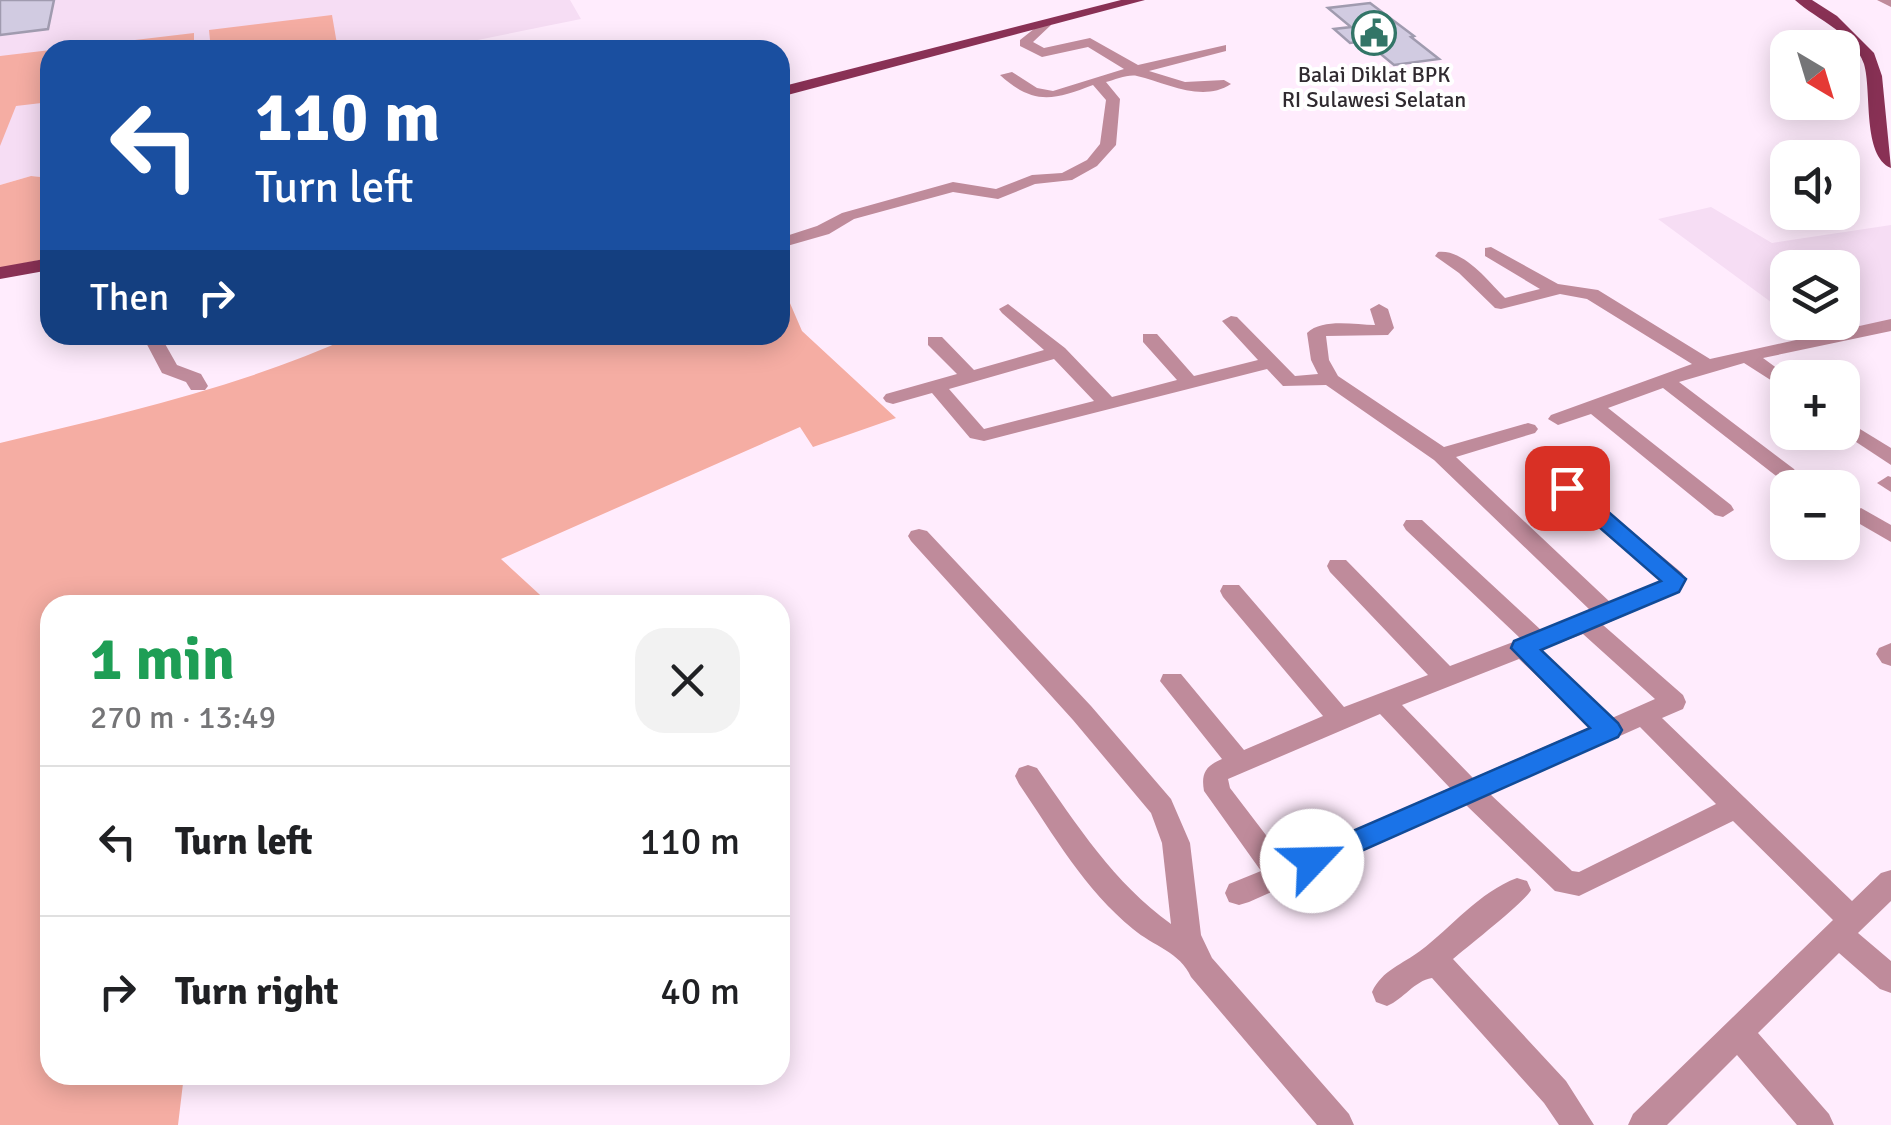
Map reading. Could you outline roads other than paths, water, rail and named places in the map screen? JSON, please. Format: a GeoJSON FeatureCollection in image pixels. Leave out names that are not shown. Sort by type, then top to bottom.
{"type":"FeatureCollection","features":[{"type":"Feature","properties":{"kind":"main road"},"geometry":{"type":"LineString","coordinates":[[790,89],[1138,0]]}},
{"type":"Feature","properties":{"kind":"main road"},"geometry":{"type":"LineString","coordinates":[[1802,0],[1844,29],[1870,60],[1879,132],[1891,163]]}},
{"type":"Feature","properties":{"kind":"main road"},"geometry":{"type":"LineString","coordinates":[[0,273],[40,266]]}},
{"type":"Feature","properties":{"kind":"street"},"geometry":{"type":"LineString","coordinates":[[1883,0],[1891,3]]}},
{"type":"Feature","properties":{"kind":"street"},"geometry":{"type":"LineString","coordinates":[[1044,25],[1026,42],[1042,54],[1090,42],[1133,70],[1175,87],[1224,84]]}},
{"type":"Feature","properties":{"kind":"street"},"geometry":{"type":"LineString","coordinates":[[1007,75],[1024,88],[1048,96],[1221,48]]}},
{"type":"Feature","properties":{"kind":"street"},"geometry":{"type":"LineString","coordinates":[[790,240],[823,230],[848,216],[953,187],[998,194],[1032,180],[1078,173],[1108,145],[1113,99],[1096,80]]}},
{"type":"Feature","properties":{"kind":"street"},"geometry":{"type":"LineString","coordinates":[[1491,252],[1555,290]]}},
{"type":"Feature","properties":{"kind":"street"},"geometry":{"type":"LineString","coordinates":[[1444,256],[1501,304],[1555,290],[1592,294],[1707,365]]}},
{"type":"Feature","properties":{"kind":"street"},"geometry":{"type":"LineString","coordinates":[[1008,309],[1058,352],[1106,402]]}},
{"type":"Feature","properties":{"kind":"street"},"geometry":{"type":"LineString","coordinates":[[1239,893],[1674,702],[1441,454],[1330,379],[1320,360],[1316,333],[1381,331],[1385,328],[1380,309]]}},
{"type":"Feature","properties":{"kind":"street"},"geometry":{"type":"LineString","coordinates":[[1231,321],[1293,384],[1330,379]]}},
{"type":"Feature","properties":{"kind":"street"},"geometry":{"type":"LineString","coordinates":[[1558,419],[1707,365],[1891,325]]}},
{"type":"Feature","properties":{"kind":"street"},"geometry":{"type":"LineString","coordinates":[[1150,338],[1188,382]]}},
{"type":"Feature","properties":{"kind":"street"},"geometry":{"type":"LineString","coordinates":[[935,341],[970,377]]}},
{"type":"Feature","properties":{"kind":"street"},"geometry":{"type":"LineString","coordinates":[[156,345],[168,370],[194,378],[198,386]]}},
{"type":"Feature","properties":{"kind":"street"},"geometry":{"type":"LineString","coordinates":[[894,398],[1058,352]]}},
{"type":"Feature","properties":{"kind":"street"},"geometry":{"type":"LineString","coordinates":[[1746,356],[1770,373]]}},
{"type":"Feature","properties":{"kind":"street"},"geometry":{"type":"LineString","coordinates":[[936,386],[981,435],[1269,363]]}},
{"type":"Feature","properties":{"kind":"street"},"geometry":{"type":"LineString","coordinates":[[1666,381],[1782,470]]}},
{"type":"Feature","properties":{"kind":"street"},"geometry":{"type":"LineString","coordinates":[[1593,406],[1723,510]]}},
{"type":"Feature","properties":{"kind":"street"},"geometry":{"type":"LineString","coordinates":[[1441,454],[1528,430]]}},
{"type":"Feature","properties":{"kind":"street"},"geometry":{"type":"LineString","coordinates":[[1860,436],[1891,458]]}},
{"type":"Feature","properties":{"kind":"street"},"geometry":{"type":"LineString","coordinates":[[1280,875],[1217,791],[1215,777],[1238,761],[1671,586],[1674,579],[1567,488]]}},
{"type":"Feature","properties":{"kind":"street"},"geometry":{"type":"LineString","coordinates":[[1861,515],[1891,535]]}},
{"type":"Feature","properties":{"kind":"street"},"geometry":{"type":"LineString","coordinates":[[1414,524],[1609,730]]}},
{"type":"Feature","properties":{"kind":"street"},"geometry":{"type":"LineString","coordinates":[[919,536],[1082,713],[1162,807],[1176,843],[1182,908],[1194,951],[1221,995],[1338,1125]]}},
{"type":"Feature","properties":{"kind":"street"},"geometry":{"type":"LineString","coordinates":[[1338,566],[1445,677]]}},
{"type":"Feature","properties":{"kind":"street"},"geometry":{"type":"LineString","coordinates":[[1231,591],[1340,719]]}},
{"type":"Feature","properties":{"kind":"street"},"geometry":{"type":"LineString","coordinates":[[1172,681],[1238,761]]}},
{"type":"Feature","properties":{"kind":"street"},"geometry":{"type":"LineString","coordinates":[[1384,702],[1557,876],[1579,884],[1737,806]]}},
{"type":"Feature","properties":{"kind":"street"},"geometry":{"type":"LineString","coordinates":[[1643,715],[1737,806],[1891,979]]}},
{"type":"Feature","properties":{"kind":"street"},"geometry":{"type":"LineString","coordinates":[[1028,776],[1127,908],[1168,940],[1194,951]]}},
{"type":"Feature","properties":{"kind":"street"},"geometry":{"type":"LineString","coordinates":[[1644,1125],[1891,882]]}},
{"type":"Feature","properties":{"kind":"street"},"geometry":{"type":"LineString","coordinates":[[1387,992],[1517,890]]}},
{"type":"Feature","properties":{"kind":"street"},"geometry":{"type":"LineString","coordinates":[[1429,962],[1448,972],[1555,1092],[1578,1125]]}},
{"type":"Feature","properties":{"kind":"street"},"geometry":{"type":"LineString","coordinates":[[1738,1032],[1818,1125]]}},
{"type":"Feature","properties":{"kind":"place","name":"Balai Diklat BPK RI Sulawesi Selatan"},"geometry":{"type":"Point","coordinates":[1374,33]}}]}
